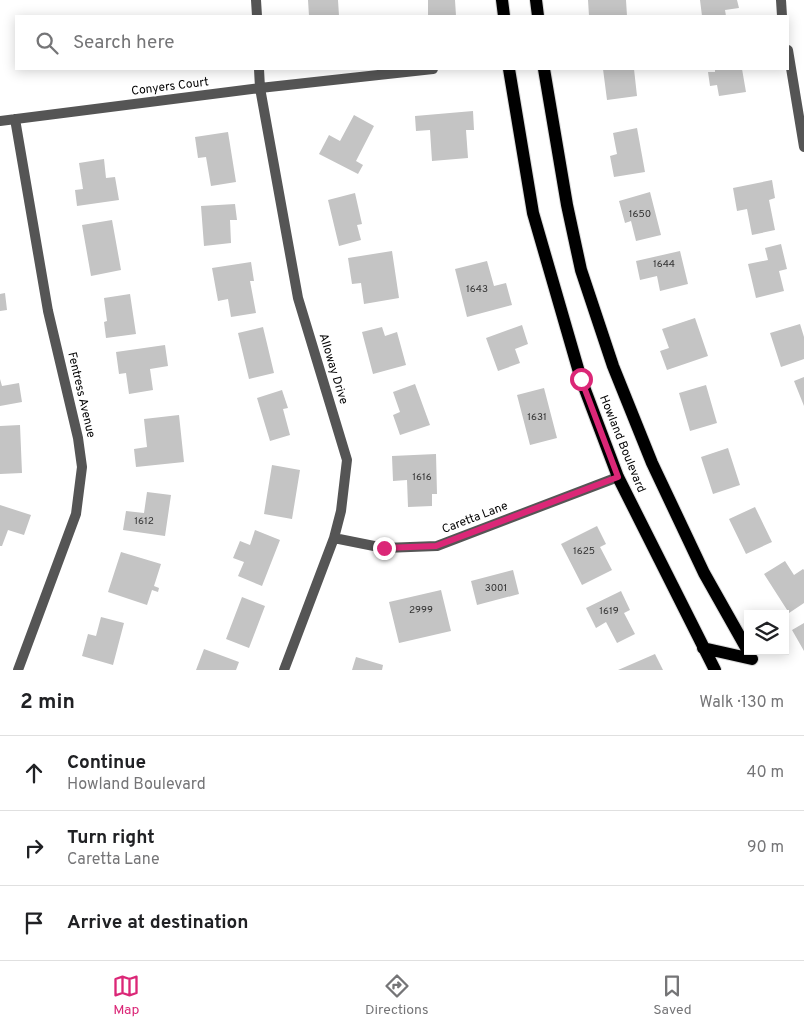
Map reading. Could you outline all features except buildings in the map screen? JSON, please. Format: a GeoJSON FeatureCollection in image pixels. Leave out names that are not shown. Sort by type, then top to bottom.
{"type":"FeatureCollection","features":[{"type":"Feature","properties":{"kind":"main road"},"geometry":{"type":"LineString","coordinates":[[502,0],[504,15]]}},
{"type":"Feature","properties":{"kind":"main road"},"geometry":{"type":"LineString","coordinates":[[536,0],[538,15]]}},
{"type":"Feature","properties":{"kind":"main road","name":"Howland Boulevard"},"geometry":{"type":"LineString","coordinates":[[509,70],[536,222],[581,379],[618,477],[714,670]]}},
{"type":"Feature","properties":{"kind":"main road","name":"Howland Boulevard"},"geometry":{"type":"LineString","coordinates":[[544,70],[567,205],[581,270],[613,366],[656,472],[704,573],[744,645]]}},
{"type":"Feature","properties":{"kind":"main road"},"geometry":{"type":"LineString","coordinates":[[703,648],[744,653]]}},
{"type":"Feature","properties":{"kind":"main road","name":"Howland Boulevard"},"geometry":{"type":"LineString","coordinates":[[750,655],[760,670]]}},
{"type":"Feature","properties":{"kind":"street"},"geometry":{"type":"LineString","coordinates":[[256,0],[257,15]]}},
{"type":"Feature","properties":{"kind":"street"},"geometry":{"type":"LineString","coordinates":[[781,0],[782,15]]}},
{"type":"Feature","properties":{"kind":"street"},"geometry":{"type":"LineString","coordinates":[[789,56],[804,147]]}},
{"type":"Feature","properties":{"kind":"street","name":"Alloway Drive"},"geometry":{"type":"LineString","coordinates":[[259,70],[260,88],[298,298],[347,460],[341,510],[334,538],[284,670]]}},
{"type":"Feature","properties":{"kind":"street","name":"Conyers Court"},"geometry":{"type":"LineString","coordinates":[[0,121],[260,88],[424,70]]}},
{"type":"Feature","properties":{"kind":"street","name":"Fentress Avenue"},"geometry":{"type":"LineString","coordinates":[[15,119],[48,311],[78,438],[82,466],[76,514],[18,670]]}},
{"type":"Feature","properties":{"kind":"street","name":"Caretta Lane"},"geometry":{"type":"LineString","coordinates":[[334,538],[384,548],[436,546],[618,477]]}},
{"type":"Feature","properties":{"kind":"route"},"geometry":{"type":"LineString","coordinates":[[384,548],[436,546],[618,477],[581,379]]}}]}
